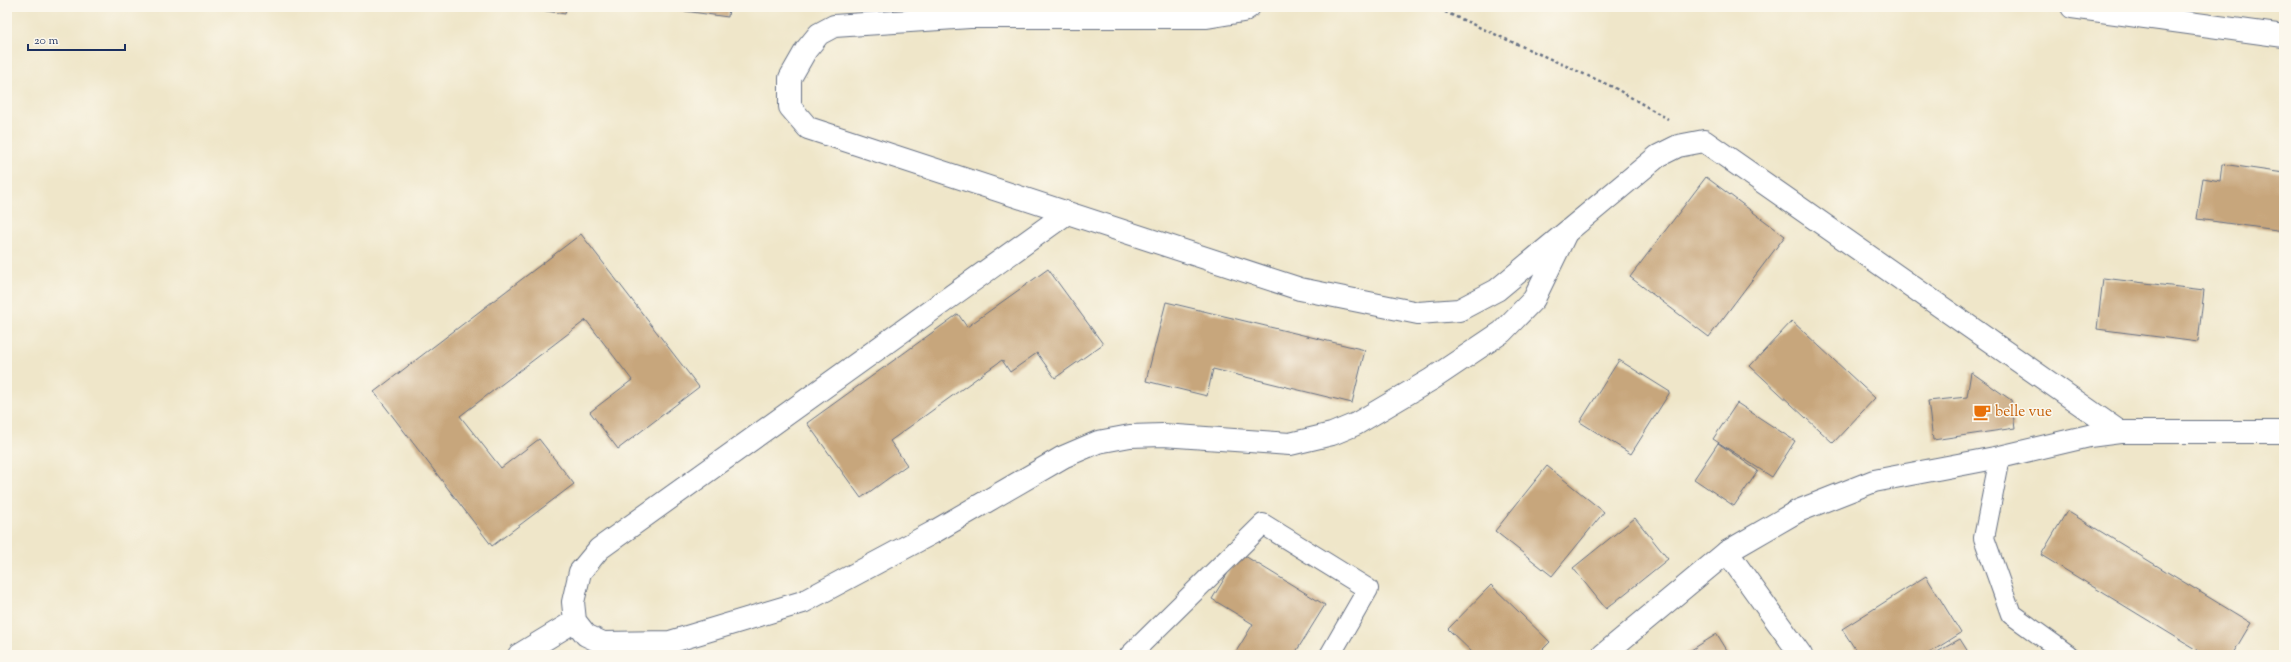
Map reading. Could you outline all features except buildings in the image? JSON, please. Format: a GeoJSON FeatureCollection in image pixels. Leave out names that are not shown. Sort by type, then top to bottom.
{"type":"FeatureCollection","features":[{"type":"Feature","properties":{"kind":"street"},"geometry":{"type":"LineString","coordinates":[[1249,7],[1243,11],[1207,17],[970,17],[834,26],[819,34],[806,50],[790,78],[790,107],[808,128],[1067,213],[1300,289],[1418,313],[1459,310],[1497,290],[1565,235],[1658,156],[1678,146],[1704,141],[2120,432]]}},
{"type":"Feature","properties":{"kind":"street"},"geometry":{"type":"LineString","coordinates":[[2072,7],[2284,36]]}},
{"type":"Feature","properties":{"kind":"street"},"geometry":{"type":"LineString","coordinates":[[1067,213],[599,548],[580,572],[572,602],[575,621],[586,635],[603,644],[670,642],[804,602],[932,533],[1063,457],[1098,442],[1130,436],[1164,435],[1290,444],[1332,434],[1356,424],[1432,379],[1502,332],[1534,299],[1565,235]]}},
{"type":"Feature","properties":{"kind":"street"},"geometry":{"type":"LineString","coordinates":[[1603,655],[1727,552],[1798,511],[1874,481],[2000,457],[2089,436],[2120,432],[2284,432]]}},
{"type":"Feature","properties":{"kind":"street"},"geometry":{"type":"LineString","coordinates":[[1727,552],[1801,655]]}},
{"type":"Feature","properties":{"kind":"street"},"geometry":{"type":"LineString","coordinates":[[519,655],[575,621]]}},
{"type":"Feature","properties":{"kind":"lane"},"geometry":{"type":"LineString","coordinates":[[2000,457],[1984,538],[2011,614],[2068,655]]}},
{"type":"Feature","properties":{"kind":"lane"},"geometry":{"type":"LineString","coordinates":[[1130,655],[1263,524],[1368,589],[1330,655]]}},
{"type":"Feature","properties":{"kind":"path"},"geometry":{"type":"LineString","coordinates":[[1434,7],[1613,87],[1704,141]]}},
{"type":"Feature","properties":{"kind":"place","name":"belle vue"},"geometry":{"type":"Point","coordinates":[1982,412]}}]}
